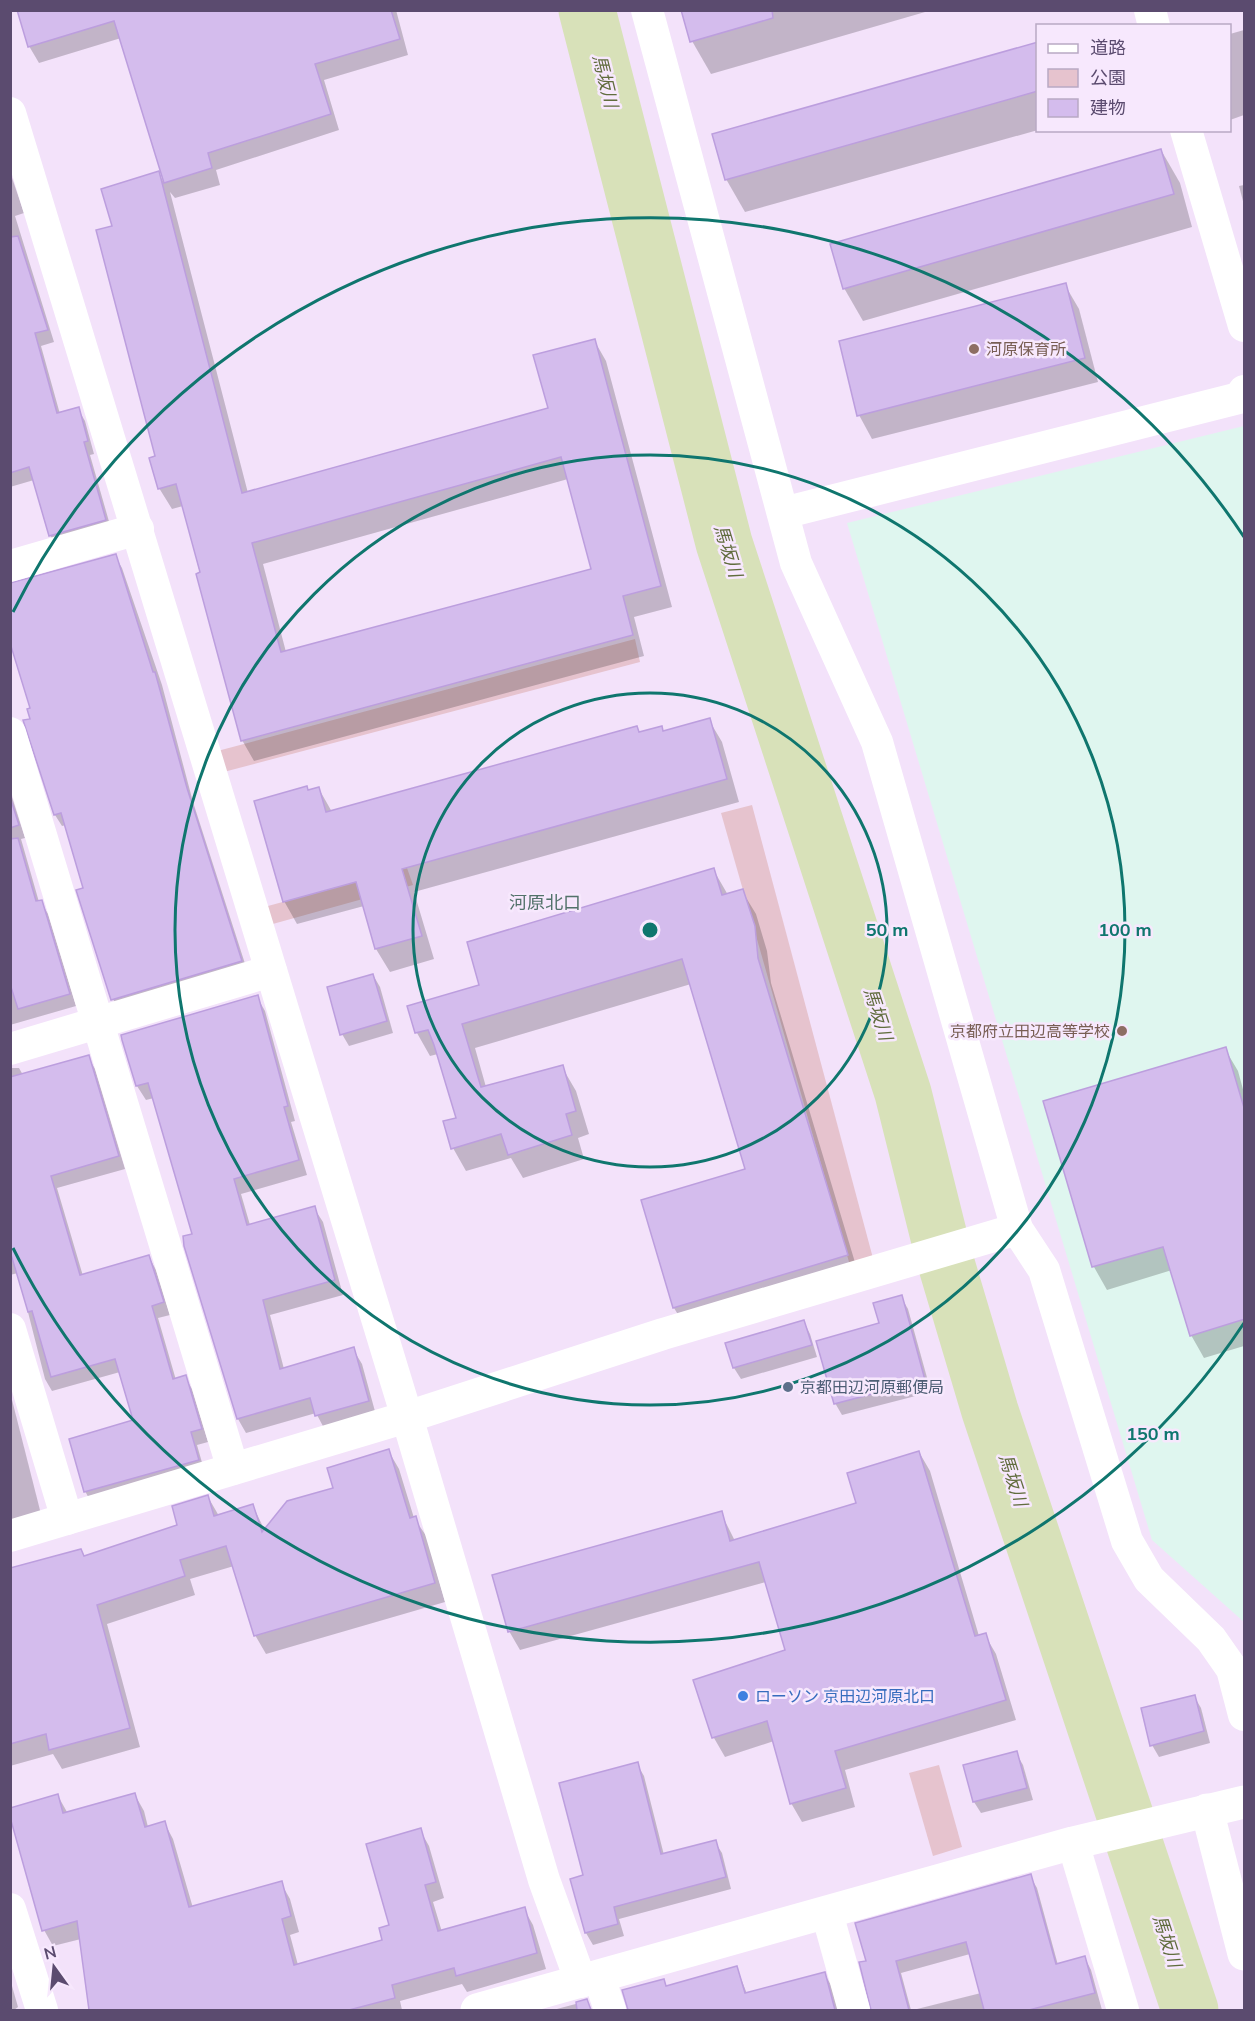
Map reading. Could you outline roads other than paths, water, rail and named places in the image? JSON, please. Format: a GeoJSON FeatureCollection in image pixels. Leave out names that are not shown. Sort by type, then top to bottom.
{"type":"FeatureCollection","features":[{"type":"Feature","properties":{"kind":"street"},"geometry":{"type":"LineString","coordinates":[[647,10],[796,563],[877,742],[1017,1229],[1044,1270],[1127,1541],[1149,1579],[1211,1639],[1232,1669],[1245,1715]]}},
{"type":"Feature","properties":{"kind":"street"},"geometry":{"type":"LineString","coordinates":[[10,113],[407,1417],[544,1880],[590,1980],[610,2010]]}},
{"type":"Feature","properties":{"kind":"street"},"geometry":{"type":"LineString","coordinates":[[1187,132],[1242,310]]}},
{"type":"Feature","properties":{"kind":"street"},"geometry":{"type":"LineString","coordinates":[[783,513],[1239,398],[1245,391]]}},
{"type":"Feature","properties":{"kind":"street"},"geometry":{"type":"LineString","coordinates":[[10,566],[138,529]]}},
{"type":"Feature","properties":{"kind":"street"},"geometry":{"type":"LineString","coordinates":[[10,733],[233,1469]]}},
{"type":"Feature","properties":{"kind":"street"},"geometry":{"type":"LineString","coordinates":[[10,1049],[271,971]]}},
{"type":"Feature","properties":{"kind":"street"},"geometry":{"type":"LineString","coordinates":[[10,1536],[407,1417],[663,1334],[1017,1229]]}},
{"type":"Feature","properties":{"kind":"street"},"geometry":{"type":"LineString","coordinates":[[10,1329],[67,1519]]}},
{"type":"Feature","properties":{"kind":"street"},"geometry":{"type":"LineString","coordinates":[[477,2010],[1078,1842],[1245,1802]]}},
{"type":"Feature","properties":{"kind":"street"},"geometry":{"type":"LineString","coordinates":[[1207,1810],[1245,1954]]}},
{"type":"Feature","properties":{"kind":"street"},"geometry":{"type":"LineString","coordinates":[[1078,1842],[1123,2010]]}},
{"type":"Feature","properties":{"kind":"street"},"geometry":{"type":"LineString","coordinates":[[10,1909],[42,2010]]}},
{"type":"Feature","properties":{"kind":"street"},"geometry":{"type":"LineString","coordinates":[[827,1913],[854,2010]]}},
{"type":"Feature","properties":{"kind":"waterway","name":"馬坂川"},"geometry":{"type":"LineString","coordinates":[[587,10],[724,543],[903,1093],[943,1253],[990,1411],[1190,2010]]}},
{"type":"Feature","properties":{"kind":"place","name":"河原保育所"},"geometry":{"type":"Point","coordinates":[974,349]}},
{"type":"Feature","properties":{"kind":"place","name":"京都府立田辺高等学校"},"geometry":{"type":"Point","coordinates":[1122,1031]}},
{"type":"Feature","properties":{"kind":"place","name":"京都田辺河原郵便局"},"geometry":{"type":"Point","coordinates":[788,1387]}},
{"type":"Feature","properties":{"kind":"place","name":"ローソン 京田辺河原北口"},"geometry":{"type":"Point","coordinates":[743,1696]}},
{"type":"Feature","properties":{"kind":"district","name":"河原北口"},"geometry":{"type":"Point","coordinates":[545,903]}}]}
